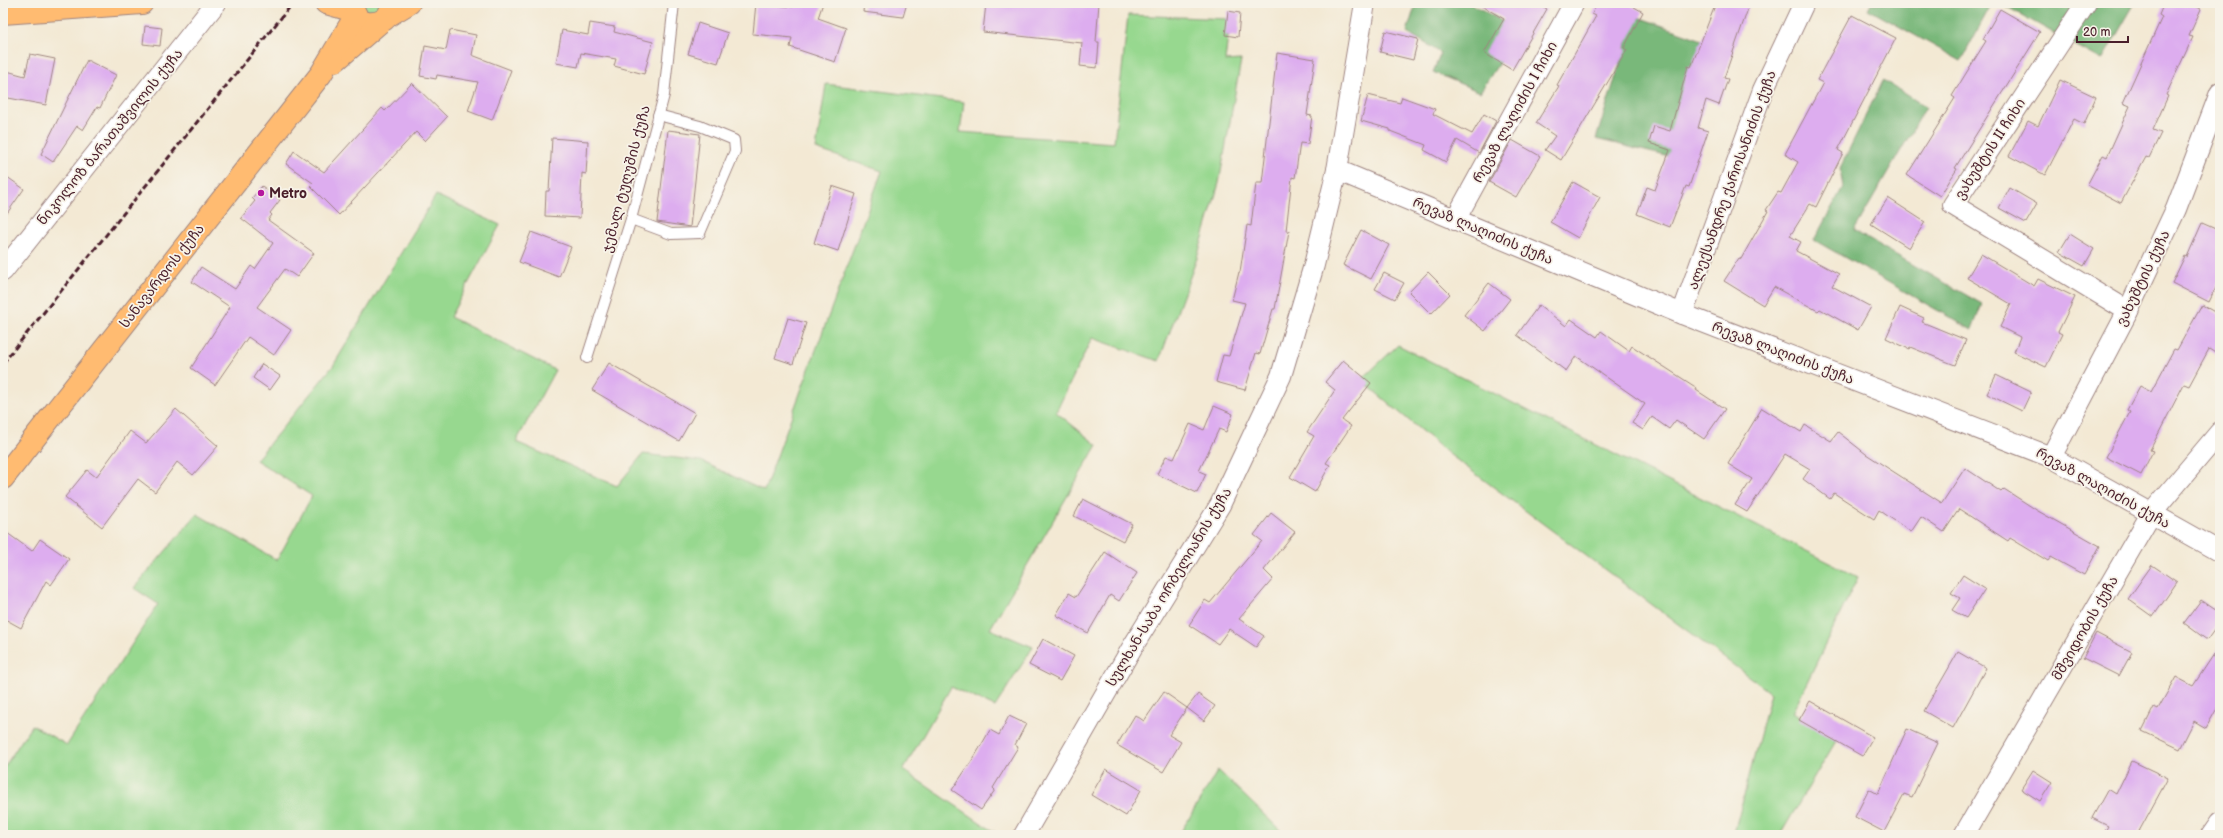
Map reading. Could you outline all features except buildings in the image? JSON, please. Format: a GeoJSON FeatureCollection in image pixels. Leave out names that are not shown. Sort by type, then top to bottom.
{"type":"FeatureCollection","features":[{"type":"Feature","properties":{"kind":"main road"},"geometry":{"type":"LineString","coordinates":[[3,13],[142,3]]}},
{"type":"Feature","properties":{"kind":"main road"},"geometry":{"type":"LineString","coordinates":[[326,3],[354,10],[366,23],[387,14]]}},
{"type":"Feature","properties":{"kind":"main road","name":"სანავარდოს ქუჩა"},"geometry":{"type":"LineString","coordinates":[[3,478],[321,74],[387,14],[409,3]]}},
{"type":"Feature","properties":{"kind":"main road","name":"სანავარდოს ქუჩა"},"geometry":{"type":"LineString","coordinates":[[321,74],[354,10]]}},
{"type":"Feature","properties":{"kind":"street","name":"ნიკოლოზ ბარათაშვილის ქუჩა"},"geometry":{"type":"LineString","coordinates":[[3,271],[216,3]]}},
{"type":"Feature","properties":{"kind":"street","name":"სულხან-საბა ორბელიანის ქუჩა"},"geometry":{"type":"LineString","coordinates":[[1024,835],[1133,646],[1224,498],[1281,376],[1314,265],[1337,170],[1365,3]]}},
{"type":"Feature","properties":{"kind":"street","name":"რევაზ ლაღიძის I ჩიხი"},"geometry":{"type":"LineString","coordinates":[[1455,220],[1574,3]]}},
{"type":"Feature","properties":{"kind":"street","name":"ალექსანდრე ქაროსანიძის ქუჩა"},"geometry":{"type":"LineString","coordinates":[[1682,314],[1763,90],[1804,3]]}},
{"type":"Feature","properties":{"kind":"street","name":"ვახუშტის II ჩიხი"},"geometry":{"type":"LineString","coordinates":[[2086,3],[1953,205],[2128,310]]}},
{"type":"Feature","properties":{"kind":"street","name":"ვახუშტის ქუჩა"},"geometry":{"type":"LineString","coordinates":[[2051,457],[2128,310],[2176,209],[2220,92]]}},
{"type":"Feature","properties":{"kind":"street","name":"რევაზ ლაღიძის ქუჩა"},"geometry":{"type":"LineString","coordinates":[[1337,170],[1682,314],[2051,457],[2220,552]]}},
{"type":"Feature","properties":{"kind":"street","name":"მშვიდობის ქუჩა"},"geometry":{"type":"LineString","coordinates":[[1964,835],[2151,514],[2220,432]]}},
{"type":"Feature","properties":{"kind":"street"},"geometry":{"type":"LineString","coordinates":[[2211,835],[2220,822]]}},
{"type":"Feature","properties":{"kind":"lane","name":"ჯემალ ტუღუშის ქუჩა"},"geometry":{"type":"LineString","coordinates":[[587,358],[632,219],[664,95],[674,3]]}},
{"type":"Feature","properties":{"kind":"lane"},"geometry":{"type":"LineString","coordinates":[[632,219],[671,234],[700,233],[735,151],[734,140],[700,126],[658,115]]}},
{"type":"Feature","properties":{"kind":"green space"},"geometry":{"type":"Polygon","coordinates":[[[361,3],[382,3],[379,12],[366,13],[361,3]]]}},
{"type":"Feature","properties":{"kind":"green space"},"geometry":{"type":"Polygon","coordinates":[[[1416,3],[1470,3],[1520,31],[1480,92],[1433,72],[1441,53],[1407,32],[1416,3]]]}},
{"type":"Feature","properties":{"kind":"green space"},"geometry":{"type":"Polygon","coordinates":[[[1871,3],[1992,3],[1961,61],[1868,9],[1871,3]]]}},
{"type":"Feature","properties":{"kind":"green space"},"geometry":{"type":"Polygon","coordinates":[[[2000,3],[2135,3],[2102,60],[2000,3]]]}},
{"type":"Feature","properties":{"kind":"green space"},"geometry":{"type":"Polygon","coordinates":[[[1128,15],[1230,19],[1225,61],[1241,60],[1219,183],[1197,258],[1159,361],[1092,338],[1056,412],[1097,445],[990,629],[1033,647],[995,707],[951,687],[903,770],[999,835],[3,835],[3,769],[32,725],[67,745],[158,604],[134,588],[197,514],[277,560],[312,496],[256,460],[333,366],[436,195],[500,225],[450,317],[555,370],[516,442],[617,486],[643,454],[701,461],[764,491],[882,171],[816,149],[826,84],[964,102],[960,132],[1114,143],[1128,15]]]}},
{"type":"Feature","properties":{"kind":"green space"},"geometry":{"type":"Polygon","coordinates":[[[1635,16],[1708,42],[1678,159],[1596,139],[1635,16]]]}},
{"type":"Feature","properties":{"kind":"green space"},"geometry":{"type":"Polygon","coordinates":[[[1883,80],[1926,107],[1854,231],[1982,304],[1972,330],[1814,240],[1843,187],[1840,168],[1883,80]]]}},
{"type":"Feature","properties":{"kind":"green space"},"geometry":{"type":"Polygon","coordinates":[[[1398,345],[1858,577],[1792,713],[1839,736],[1780,835],[1737,835],[1734,833],[1771,693],[1449,454],[1361,380],[1398,345]]]}},
{"type":"Feature","properties":{"kind":"green space"},"geometry":{"type":"Polygon","coordinates":[[[1218,770],[1285,835],[1179,835],[1218,770]]]}},
{"type":"Feature","properties":{"kind":"railway"},"geometry":{"type":"LineString","coordinates":[[3,363],[293,3]]}},
{"type":"Feature","properties":{"kind":"place","name":"Metro"},"geometry":{"type":"Point","coordinates":[261,193]}}]}
